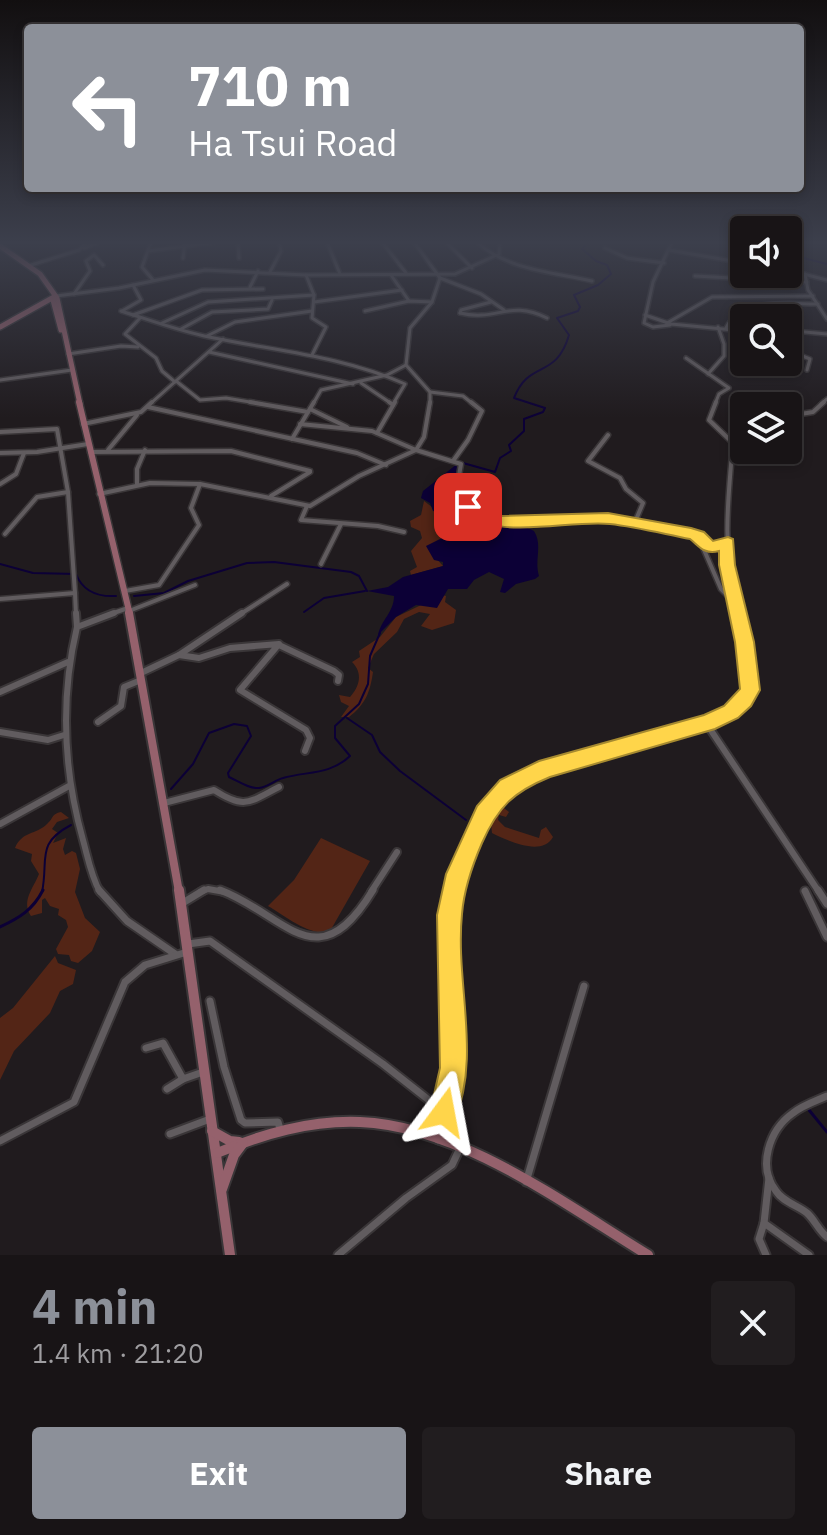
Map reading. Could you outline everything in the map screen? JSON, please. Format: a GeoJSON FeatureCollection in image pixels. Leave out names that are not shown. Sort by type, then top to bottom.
{"type":"FeatureCollection","features":[{"type":"Feature","properties":{"kind":"main road"},"geometry":{"type":"LineString","coordinates":[[0,327],[47,301]]}},
{"type":"Feature","properties":{"kind":"main road"},"geometry":{"type":"LineString","coordinates":[[54,301],[57,322],[63,332]]}},
{"type":"Feature","properties":{"kind":"main road"},"geometry":{"type":"LineString","coordinates":[[55,301],[99,494],[125,591],[142,677],[181,904],[230,1255]]}},
{"type":"Feature","properties":{"kind":"main road"},"geometry":{"type":"LineString","coordinates":[[41,304],[54,305]]}},
{"type":"Feature","properties":{"kind":"main road"},"geometry":{"type":"LineString","coordinates":[[217,1153],[281,1130],[351,1122],[380,1124],[460,1148],[648,1255]]}},
{"type":"Feature","properties":{"kind":"main road"},"geometry":{"type":"LineString","coordinates":[[211,1125],[230,1141],[245,1141]]}},
{"type":"Feature","properties":{"kind":"main road"},"geometry":{"type":"LineString","coordinates":[[221,1191],[234,1155],[245,1141]]}},
{"type":"Feature","properties":{"kind":"street"},"geometry":{"type":"LineString","coordinates":[[140,301],[121,311],[206,336],[312,355],[387,375],[405,384],[377,433]]}},
{"type":"Feature","properties":{"kind":"street"},"geometry":{"type":"LineString","coordinates":[[132,315],[170,301]]}},
{"type":"Feature","properties":{"kind":"street"},"geometry":{"type":"LineString","coordinates":[[161,324],[202,303],[259,301]]}},
{"type":"Feature","properties":{"kind":"street"},"geometry":{"type":"LineString","coordinates":[[268,317],[272,301]]}},
{"type":"Feature","properties":{"kind":"street"},"geometry":{"type":"LineString","coordinates":[[312,355],[326,327],[314,321],[314,302],[325,301]]}},
{"type":"Feature","properties":{"kind":"street"},"geometry":{"type":"LineString","coordinates":[[365,311],[409,301],[432,302]]}},
{"type":"Feature","properties":{"kind":"street"},"geometry":{"type":"LineString","coordinates":[[648,301],[644,323],[650,327],[669,324],[730,329]]}},
{"type":"Feature","properties":{"kind":"street"},"geometry":{"type":"LineString","coordinates":[[669,324],[706,301]]}},
{"type":"Feature","properties":{"kind":"street"},"geometry":{"type":"LineString","coordinates":[[816,301],[827,319]]}},
{"type":"Feature","properties":{"kind":"street"},"geometry":{"type":"LineString","coordinates":[[432,302],[410,328],[406,365],[430,392],[463,396],[470,405],[482,411],[468,440],[453,461]]}},
{"type":"Feature","properties":{"kind":"street"},"geometry":{"type":"LineString","coordinates":[[504,310],[492,302],[460,313],[487,316],[500,314],[512,305],[522,306],[547,318]]}},
{"type":"Feature","properties":{"kind":"street"},"geometry":{"type":"LineString","coordinates":[[726,328],[729,319],[738,311],[774,305],[818,304]]}},
{"type":"Feature","properties":{"kind":"street"},"geometry":{"type":"LineString","coordinates":[[180,329],[212,312],[268,309]]}},
{"type":"Feature","properties":{"kind":"street"},"geometry":{"type":"LineString","coordinates":[[206,336],[235,322],[312,311]]}},
{"type":"Feature","properties":{"kind":"street"},"geometry":{"type":"LineString","coordinates":[[645,315],[669,324]]}},
{"type":"Feature","properties":{"kind":"street"},"geometry":{"type":"LineString","coordinates":[[141,317],[125,334],[156,358],[162,371],[200,400],[226,398],[309,410],[348,428]]}},
{"type":"Feature","properties":{"kind":"street"},"geometry":{"type":"LineString","coordinates":[[708,374],[724,356],[724,344],[718,327]]}},
{"type":"Feature","properties":{"kind":"street"},"geometry":{"type":"LineString","coordinates":[[802,332],[827,334]]}},
{"type":"Feature","properties":{"kind":"street"},"geometry":{"type":"LineString","coordinates":[[108,450],[137,414],[223,339]]}},
{"type":"Feature","properties":{"kind":"street"},"geometry":{"type":"LineString","coordinates":[[68,354],[121,346],[139,347]]}},
{"type":"Feature","properties":{"kind":"street"},"geometry":{"type":"LineString","coordinates":[[208,352],[353,384]]}},
{"type":"Feature","properties":{"kind":"street"},"geometry":{"type":"LineString","coordinates":[[802,356],[810,359],[807,370]]}},
{"type":"Feature","properties":{"kind":"street"},"geometry":{"type":"LineString","coordinates":[[686,358],[729,388],[719,394],[709,420],[730,440]]}},
{"type":"Feature","properties":{"kind":"street"},"geometry":{"type":"LineString","coordinates":[[292,439],[321,390],[387,375],[406,365]]}},
{"type":"Feature","properties":{"kind":"street"},"geometry":{"type":"LineString","coordinates":[[0,380],[72,370]]}},
{"type":"Feature","properties":{"kind":"street"},"geometry":{"type":"LineString","coordinates":[[360,382],[393,405]]}},
{"type":"Feature","properties":{"kind":"street"},"geometry":{"type":"LineString","coordinates":[[99,494],[137,485],[200,484],[271,496],[307,506],[319,503],[359,476],[416,450],[427,425],[430,392]]}},
{"type":"Feature","properties":{"kind":"street"},"geometry":{"type":"LineString","coordinates":[[802,414],[813,412],[827,399]]}},
{"type":"Feature","properties":{"kind":"street"},"geometry":{"type":"LineString","coordinates":[[148,407],[357,453],[387,465]]}},
{"type":"Feature","properties":{"kind":"street"},"geometry":{"type":"LineString","coordinates":[[83,424],[137,414]]}},
{"type":"Feature","properties":{"kind":"street"},"geometry":{"type":"LineString","coordinates":[[300,424],[377,433],[416,450],[453,461],[462,466],[457,482],[464,500],[474,512],[490,520],[516,522],[591,517],[635,522],[698,536],[721,589],[728,596]]}},
{"type":"Feature","properties":{"kind":"street"},"geometry":{"type":"LineString","coordinates":[[0,432],[57,429],[68,492],[77,627],[69,662],[64,735],[69,786],[80,833],[101,895],[135,927],[175,954]]}},
{"type":"Feature","properties":{"kind":"street"},"geometry":{"type":"LineString","coordinates":[[608,435],[588,461],[620,478],[626,489],[643,503],[635,522]]}},
{"type":"Feature","properties":{"kind":"street"},"geometry":{"type":"LineString","coordinates":[[0,453],[88,448],[231,451],[310,471],[271,496]]}},
{"type":"Feature","properties":{"kind":"street"},"geometry":{"type":"LineString","coordinates":[[137,485],[140,459],[145,450]]}},
{"type":"Feature","properties":{"kind":"street"},"geometry":{"type":"LineString","coordinates":[[0,484],[16,474],[24,453]]}},
{"type":"Feature","properties":{"kind":"street"},"geometry":{"type":"LineString","coordinates":[[438,1140],[454,1068],[449,915],[457,874],[485,813],[508,786],[531,774],[706,723],[731,712],[744,701],[750,690],[744,642],[727,565],[732,464]]}},
{"type":"Feature","properties":{"kind":"street"},"geometry":{"type":"LineString","coordinates":[[125,591],[159,585],[199,525],[198,517],[191,508],[200,484]]}},
{"type":"Feature","properties":{"kind":"street"},"geometry":{"type":"LineString","coordinates":[[5,534],[37,497],[68,492]]}},
{"type":"Feature","properties":{"kind":"street"},"geometry":{"type":"LineString","coordinates":[[307,506],[299,519],[378,526],[404,532]]}},
{"type":"Feature","properties":{"kind":"street"},"geometry":{"type":"LineString","coordinates":[[321,564],[341,524]]}},
{"type":"Feature","properties":{"kind":"street"},"geometry":{"type":"LineString","coordinates":[[704,545],[718,547],[728,543]]}},
{"type":"Feature","properties":{"kind":"street"},"geometry":{"type":"LineString","coordinates":[[98,722],[121,706],[124,687],[287,584]]}},
{"type":"Feature","properties":{"kind":"street"},"geometry":{"type":"LineString","coordinates":[[77,627],[195,585]]}},
{"type":"Feature","properties":{"kind":"street"},"geometry":{"type":"LineString","coordinates":[[0,599],[75,593]]}},
{"type":"Feature","properties":{"kind":"street"},"geometry":{"type":"LineString","coordinates":[[179,655],[199,658],[230,648],[279,645],[334,671],[339,675],[338,681]]}},
{"type":"Feature","properties":{"kind":"street"},"geometry":{"type":"LineString","coordinates":[[279,645],[240,690],[306,730],[310,738],[305,751]]}},
{"type":"Feature","properties":{"kind":"street"},"geometry":{"type":"LineString","coordinates":[[0,692],[69,662]]}},
{"type":"Feature","properties":{"kind":"street"},"geometry":{"type":"LineString","coordinates":[[706,723],[827,904]]}},
{"type":"Feature","properties":{"kind":"street"},"geometry":{"type":"LineString","coordinates":[[0,732],[48,740],[64,735]]}},
{"type":"Feature","properties":{"kind":"street"},"geometry":{"type":"LineString","coordinates":[[0,824],[69,786]]}},
{"type":"Feature","properties":{"kind":"street"},"geometry":{"type":"LineString","coordinates":[[164,803],[214,790],[232,804],[240,806],[279,787]]}},
{"type":"Feature","properties":{"kind":"street"},"geometry":{"type":"LineString","coordinates":[[181,904],[192,900],[205,889],[224,890],[263,916],[311,938],[322,938],[333,935],[347,922],[365,901],[397,852]]}},
{"type":"Feature","properties":{"kind":"street"},"geometry":{"type":"LineString","coordinates":[[805,891],[827,937]]}},
{"type":"Feature","properties":{"kind":"street"},"geometry":{"type":"LineString","coordinates":[[0,1141],[74,1102],[125,982],[145,965],[210,941],[383,1064],[443,1115]]}},
{"type":"Feature","properties":{"kind":"street"},"geometry":{"type":"LineString","coordinates":[[526,1183],[584,986]]}},
{"type":"Feature","properties":{"kind":"street"},"geometry":{"type":"LineString","coordinates":[[210,1001],[241,1120],[245,1123],[278,1122],[281,1130]]}},
{"type":"Feature","properties":{"kind":"street"},"geometry":{"type":"LineString","coordinates":[[201,1044],[218,1038]]}},
{"type":"Feature","properties":{"kind":"street"},"geometry":{"type":"LineString","coordinates":[[146,1048],[163,1043],[183,1079]]}},
{"type":"Feature","properties":{"kind":"street"},"geometry":{"type":"LineString","coordinates":[[167,1089],[204,1071]]}},
{"type":"Feature","properties":{"kind":"street"},"geometry":{"type":"LineString","coordinates":[[766,1255],[759,1239],[764,1223],[771,1136],[794,1112],[827,1096]]}},
{"type":"Feature","properties":{"kind":"street"},"geometry":{"type":"LineString","coordinates":[[416,1133],[443,1115]]}},
{"type":"Feature","properties":{"kind":"street"},"geometry":{"type":"LineString","coordinates":[[170,1134],[211,1125]]}},
{"type":"Feature","properties":{"kind":"street"},"geometry":{"type":"LineString","coordinates":[[338,1255],[406,1198],[452,1165],[460,1148]]}},
{"type":"Feature","properties":{"kind":"street"},"geometry":{"type":"LineString","coordinates":[[769,1177],[776,1192],[813,1218],[821,1234],[827,1237]]}},
{"type":"Feature","properties":{"kind":"street"},"geometry":{"type":"LineString","coordinates":[[764,1223],[809,1255]]}},
{"type":"Feature","properties":{"kind":"shaded area"},"geometry":{"type":"Polygon","coordinates":[[[457,464],[461,466],[455,477],[456,487],[466,507],[474,515],[534,531],[538,542],[539,576],[516,584],[505,593],[500,592],[504,579],[489,572],[474,580],[467,589],[448,589],[437,608],[416,605],[396,617],[378,635],[394,596],[367,591],[388,587],[403,577],[443,566],[443,562],[434,560],[426,546],[452,533],[453,516],[433,511],[430,503],[421,498],[423,491],[457,464]]]}},
{"type":"Feature","properties":{"kind":"shaded area"},"geometry":{"type":"Polygon","coordinates":[[[424,501],[436,510],[453,516],[452,533],[428,549],[443,566],[411,575],[410,571],[417,567],[411,551],[422,538],[420,531],[411,527],[410,521],[421,515],[424,501]]]}},
{"type":"Feature","properties":{"kind":"shaded area"},"geometry":{"type":"Polygon","coordinates":[[[442,595],[446,596],[445,602],[456,610],[454,623],[432,630],[421,626],[430,614],[419,612],[404,619],[397,632],[374,654],[368,668],[373,672],[370,686],[363,702],[349,717],[341,717],[349,706],[341,702],[339,695],[350,697],[356,688],[359,675],[352,662],[360,657],[359,651],[380,637],[396,617],[442,595]]]}},
{"type":"Feature","properties":{"kind":"shaded area"},"geometry":{"type":"Polygon","coordinates":[[[504,808],[509,812],[506,817],[499,815],[498,820],[505,827],[539,838],[541,830],[546,827],[553,837],[548,843],[533,847],[492,833],[490,815],[495,809],[504,808]]]}},
{"type":"Feature","properties":{"kind":"shaded area"},"geometry":{"type":"Polygon","coordinates":[[[61,812],[69,818],[57,822],[52,829],[58,833],[53,843],[66,838],[65,855],[72,851],[76,853],[80,869],[75,892],[85,918],[100,932],[92,951],[78,963],[71,961],[69,955],[58,954],[56,949],[68,927],[66,920],[58,915],[59,909],[50,906],[45,898],[42,900],[42,913],[31,916],[28,911],[28,900],[39,874],[31,861],[32,854],[15,848],[21,839],[61,812]]]}},
{"type":"Feature","properties":{"kind":"shaded area"},"geometry":{"type":"Polygon","coordinates":[[[321,838],[370,861],[329,933],[305,928],[268,906],[294,880],[321,838]]]}},
{"type":"Feature","properties":{"kind":"shaded area"},"geometry":{"type":"Polygon","coordinates":[[[55,956],[58,963],[76,970],[73,984],[60,991],[50,1013],[14,1051],[0,1080],[0,1018],[13,1008],[55,956]]]}},
{"type":"Feature","properties":{"kind":"waterway"},"geometry":{"type":"LineString","coordinates":[[463,463],[495,472],[500,458],[511,451],[509,445],[524,431],[524,419],[543,412],[545,408],[514,398],[527,378],[550,364],[564,349],[569,335],[557,318],[578,311],[580,307],[577,301]]}},
{"type":"Feature","properties":{"kind":"waterway"},"geometry":{"type":"LineString","coordinates":[[134,596],[164,593],[188,581],[247,563],[274,562],[351,572],[359,576],[367,591]]}},
{"type":"Feature","properties":{"kind":"waterway"},"geometry":{"type":"LineString","coordinates":[[0,564],[33,573],[76,574],[92,592],[116,596]]}},
{"type":"Feature","properties":{"kind":"waterway"},"geometry":{"type":"LineString","coordinates":[[304,612],[324,598],[365,591]]}},
{"type":"Feature","properties":{"kind":"waterway"},"geometry":{"type":"LineString","coordinates":[[171,789],[193,764],[209,733],[234,724],[247,726],[251,736],[228,773],[229,777],[247,786],[262,787],[342,762],[350,756],[335,738],[335,726],[359,704],[368,684],[370,656],[380,633]]}},
{"type":"Feature","properties":{"kind":"waterway"},"geometry":{"type":"LineString","coordinates":[[347,718],[372,735],[380,752],[400,771],[466,820]]}},
{"type":"Feature","properties":{"kind":"waterway"},"geometry":{"type":"LineString","coordinates":[[42,891],[48,846],[52,839],[71,825]]}},
{"type":"Feature","properties":{"kind":"waterway"},"geometry":{"type":"LineString","coordinates":[[0,927],[25,913],[42,891]]}},
{"type":"Feature","properties":{"kind":"waterway"},"geometry":{"type":"LineString","coordinates":[[809,1110],[827,1132]]}},
{"type":"Feature","properties":{"kind":"route"},"geometry":{"type":"LineString","coordinates":[[444,1112],[454,1068],[449,994],[449,915],[457,874],[485,813],[508,786],[518,780],[547,768],[708,723],[731,712],[744,701],[750,690],[750,674],[727,565],[728,543],[713,547],[704,545],[701,538],[691,533],[608,518],[516,522],[490,520],[468,507]]}}]}
